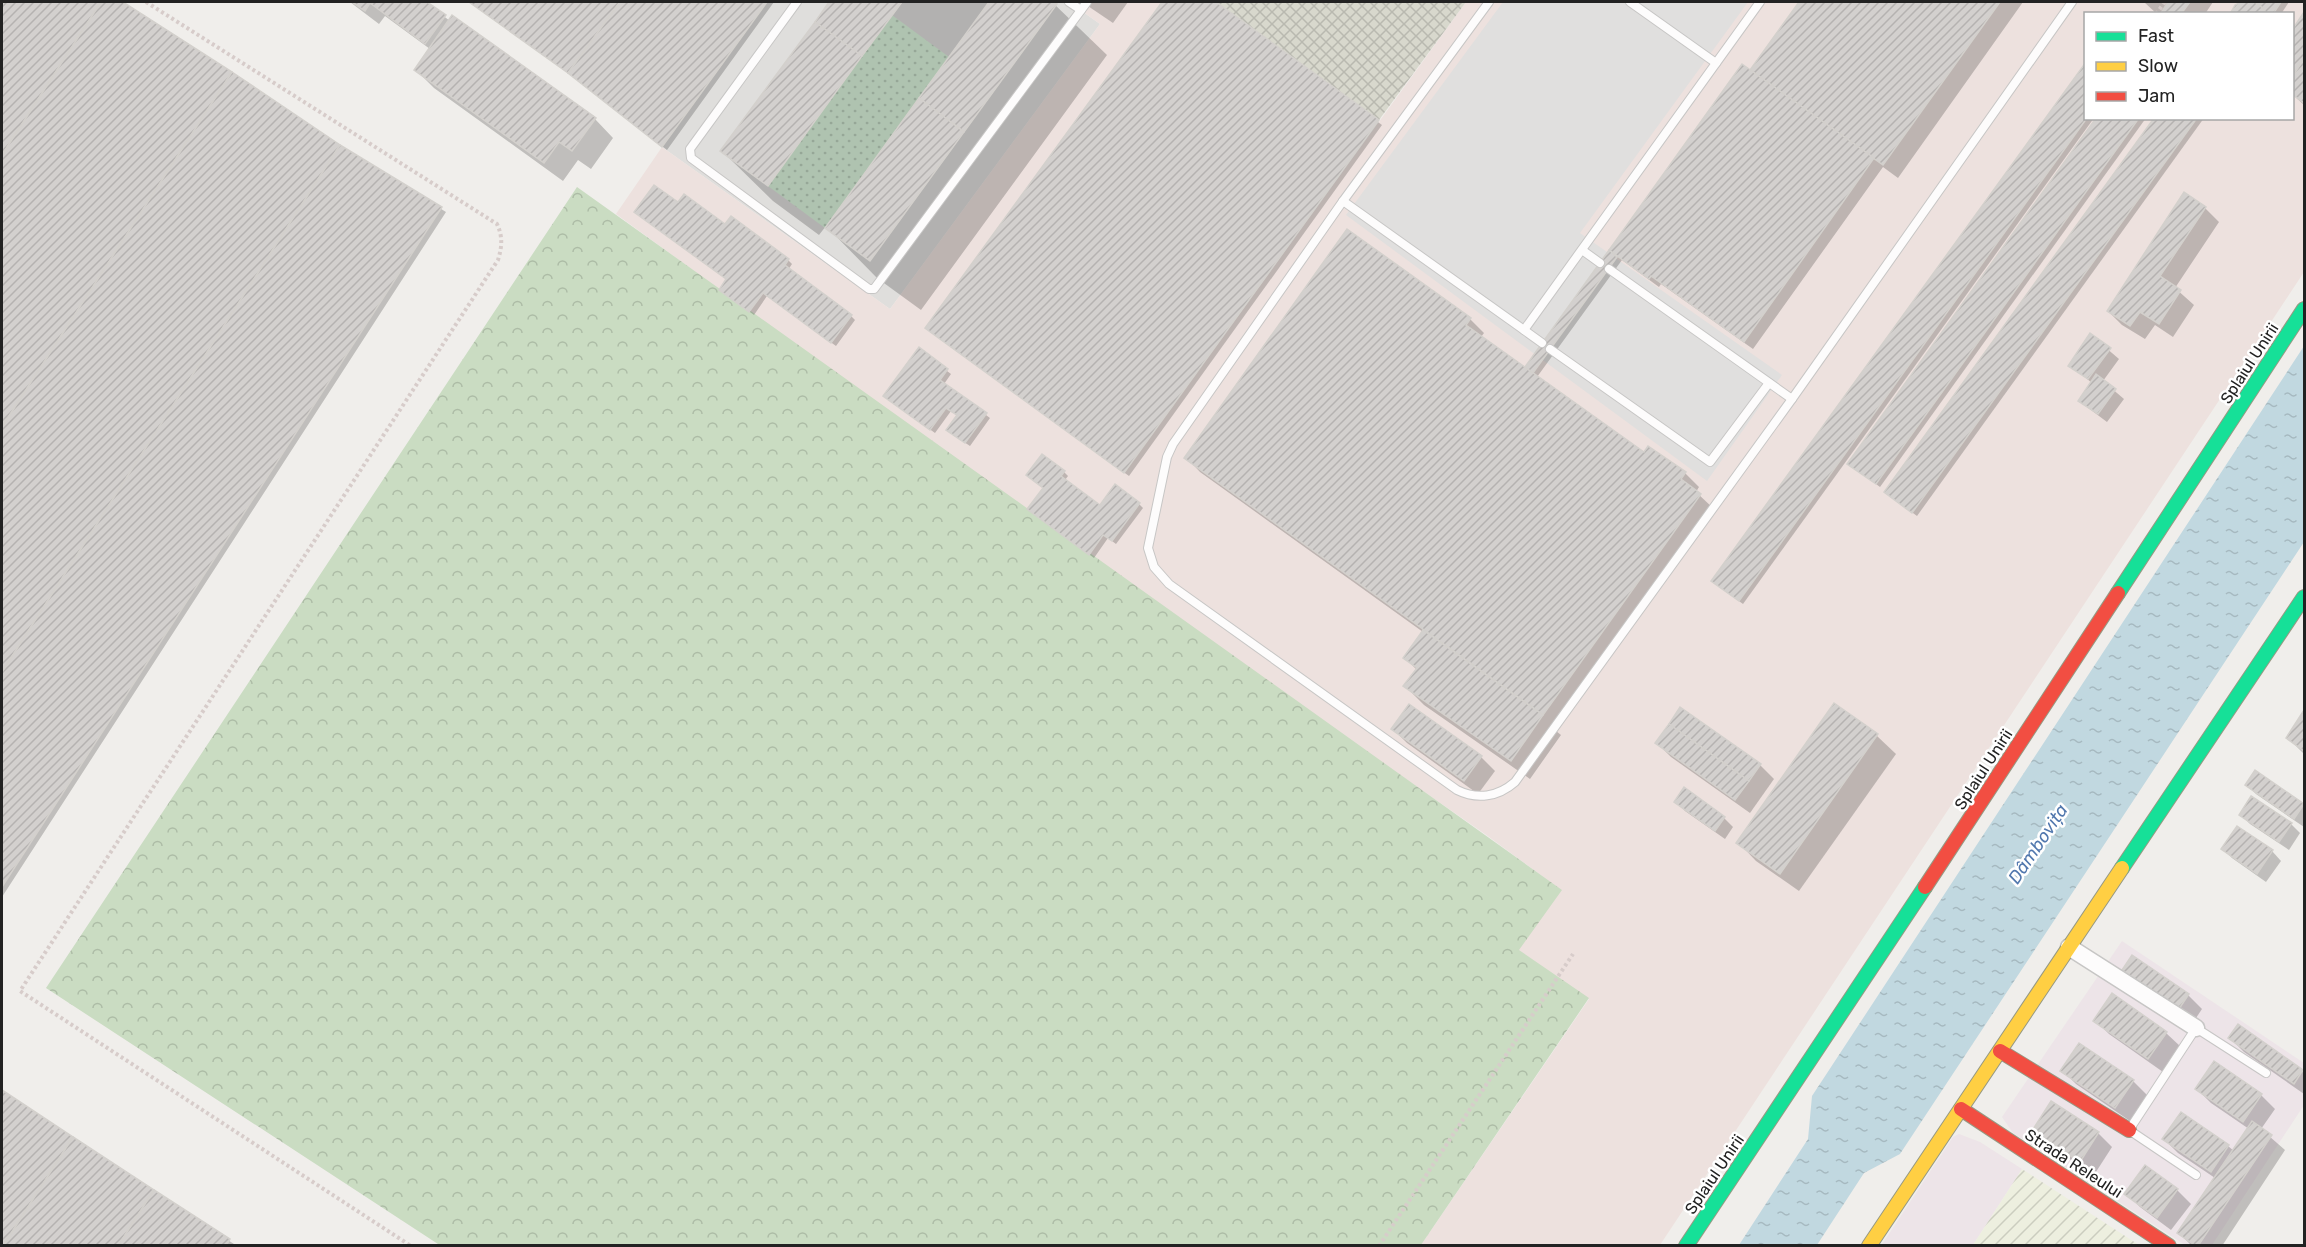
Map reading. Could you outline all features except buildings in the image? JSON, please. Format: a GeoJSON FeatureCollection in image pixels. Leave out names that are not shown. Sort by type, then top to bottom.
{"type":"FeatureCollection","features":[{"type":"Feature","properties":{"kind":"main road","name":"Splaiul Unirii"},"geometry":{"type":"LineString","coordinates":[[1686,1245],[1870,970],[2304,309]]}},
{"type":"Feature","properties":{"kind":"main road"},"geometry":{"type":"LineString","coordinates":[[1869,1245],[2304,597]]}},
{"type":"Feature","properties":{"kind":"main road"},"geometry":{"type":"LineString","coordinates":[[2000,1051],[2129,1130]]}},
{"type":"Feature","properties":{"kind":"main road","name":"Strada Releului"},"geometry":{"type":"LineString","coordinates":[[1961,1109],[2169,1245]]}},
{"type":"Feature","properties":{"kind":"street"},"geometry":{"type":"LineString","coordinates":[[2069,947],[2196,1028]]}},
{"type":"Feature","properties":{"kind":"lane"},"geometry":{"type":"LineString","coordinates":[[797,2],[690,149],[691,158],[869,289],[874,289],[1087,2]]}},
{"type":"Feature","properties":{"kind":"lane"},"geometry":{"type":"LineString","coordinates":[[1069,2],[1081,10]]}},
{"type":"Feature","properties":{"kind":"lane"},"geometry":{"type":"LineString","coordinates":[[1489,2],[1343,201],[1173,444],[1167,457],[1148,548],[1154,567],[1169,584],[1464,793],[1475,796],[1496,794],[1515,782],[1792,399],[2072,2]]}},
{"type":"Feature","properties":{"kind":"lane"},"geometry":{"type":"LineString","coordinates":[[1630,2],[1716,63]]}},
{"type":"Feature","properties":{"kind":"lane"},"geometry":{"type":"LineString","coordinates":[[1524,330],[1760,2]]}},
{"type":"Feature","properties":{"kind":"lane"},"geometry":{"type":"LineString","coordinates":[[1343,201],[1542,343]]}},
{"type":"Feature","properties":{"kind":"lane"},"geometry":{"type":"LineString","coordinates":[[1581,250],[1600,263]]}},
{"type":"Feature","properties":{"kind":"lane"},"geometry":{"type":"LineString","coordinates":[[1608,269],[1792,399]]}},
{"type":"Feature","properties":{"kind":"lane"},"geometry":{"type":"LineString","coordinates":[[1550,349],[1710,462],[1769,383]]}},
{"type":"Feature","properties":{"kind":"lane"},"geometry":{"type":"LineString","coordinates":[[2196,1175],[2129,1130],[2196,1028],[2266,1073]]}},
{"type":"Feature","properties":{"kind":"path"},"geometry":{"type":"LineString","coordinates":[[146,2],[497,225],[502,240],[501,251],[498,260],[20,991],[411,1245]]}},
{"type":"Feature","properties":{"kind":"path"},"geometry":{"type":"LineString","coordinates":[[1379,1245],[1574,954]]}},
{"type":"Feature","properties":{"kind":"shaded area"},"geometry":{"type":"Polygon","coordinates":[[[767,2],[1069,2],[1100,24],[890,309],[662,147],[767,2]]]}},
{"type":"Feature","properties":{"kind":"shaded area"},"geometry":{"type":"Polygon","coordinates":[[[1069,2],[1162,2],[926,328],[1124,473],[1466,2],[2304,2],[2304,272],[1660,1245],[1421,1245],[1589,999],[1518,950],[1561,890],[1485,834],[1097,565],[616,214],[662,147],[890,309],[1100,24],[1069,2]]]}},
{"type":"Feature","properties":{"kind":"shaded area"},"geometry":{"type":"Polygon","coordinates":[[[1216,2],[1466,2],[1379,120],[1216,2]]]}},
{"type":"Feature","properties":{"kind":"shaded area"},"geometry":{"type":"Polygon","coordinates":[[[1503,2],[1748,2],[1580,233],[1782,375],[1707,481],[1346,215],[1503,2]]]}},
{"type":"Feature","properties":{"kind":"shaded area"},"geometry":{"type":"Polygon","coordinates":[[[2122,941],[2304,1063],[2304,1105],[2212,1245],[2185,1245],[2013,1133],[2002,1117],[2122,941]]]}},
{"type":"Feature","properties":{"kind":"shaded area"},"geometry":{"type":"Polygon","coordinates":[[[1959,1134],[1980,1142],[2022,1169],[1973,1245],[1881,1246],[1953,1137],[1959,1134]]]}},
{"type":"Feature","properties":{"kind":"green space"},"geometry":{"type":"Polygon","coordinates":[[[892,15],[949,57],[825,228],[768,186],[892,15]]]}},
{"type":"Feature","properties":{"kind":"green space"},"geometry":{"type":"Polygon","coordinates":[[[577,187],[1562,890],[1519,950],[1589,998],[1421,1245],[441,1246],[46,988],[577,187]]]}},
{"type":"Feature","properties":{"kind":"green space"},"geometry":{"type":"Polygon","coordinates":[[[2022,1169],[2139,1245],[1973,1245],[2022,1169]]]}},
{"type":"Feature","properties":{"kind":"water","name":"Dâmbovița"},"geometry":{"type":"Polygon","coordinates":[[[2304,346],[2304,542],[1900,1154],[1864,1173],[1817,1245],[1739,1245],[1808,1139],[1812,1096],[2304,346]]]}},
{"type":"Feature","properties":{"kind":"traffic: fast"},"geometry":{"type":"LineString","coordinates":[[2118,593],[2304,309]]}},
{"type":"Feature","properties":{"kind":"traffic: fast"},"geometry":{"type":"LineString","coordinates":[[2122,868],[2304,597]]}},
{"type":"Feature","properties":{"kind":"traffic: fast"},"geometry":{"type":"LineString","coordinates":[[1686,1246],[1925,887]]}},
{"type":"Feature","properties":{"kind":"traffic: slow"},"geometry":{"type":"LineString","coordinates":[[1869,1246],[2122,868]]}},
{"type":"Feature","properties":{"kind":"traffic: jam"},"geometry":{"type":"LineString","coordinates":[[1925,887],[2118,593]]}},
{"type":"Feature","properties":{"kind":"traffic: jam"},"geometry":{"type":"LineString","coordinates":[[2000,1051],[2129,1130]]}},
{"type":"Feature","properties":{"kind":"traffic: jam"},"geometry":{"type":"LineString","coordinates":[[1961,1109],[2169,1246]]}}]}
